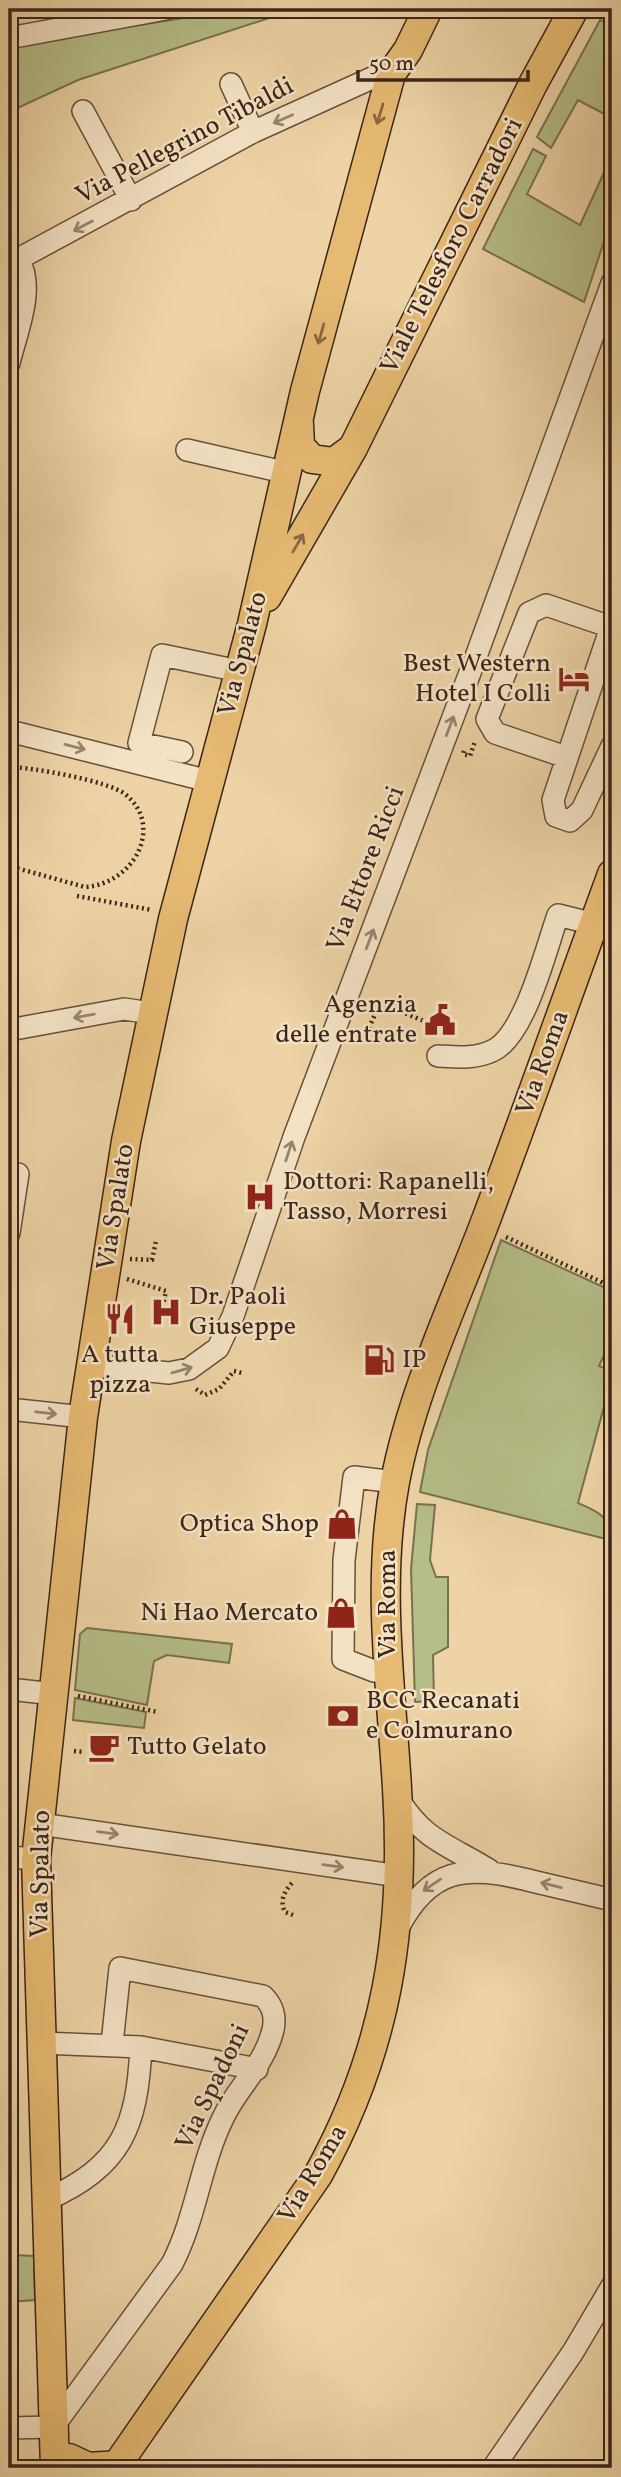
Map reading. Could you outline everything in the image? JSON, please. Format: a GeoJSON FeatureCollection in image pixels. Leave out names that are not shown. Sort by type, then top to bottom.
{"type":"FeatureCollection","features":[{"type":"Feature","properties":{"kind":"main road","name":"Via Spalato"},"geometry":{"type":"LineString","coordinates":[[61,2453],[46,2200],[42,2043],[22,1858],[40,1824],[62,1694],[83,1417],[115,1201],[151,1013],[209,781],[252,624],[299,418],[391,74],[408,50],[428,9]]}},
{"type":"Feature","properties":{"kind":"main road","name":"Viale Telesforo Carradori"},"geometry":{"type":"LineString","coordinates":[[252,624],[353,448],[533,83],[574,9]]}},
{"type":"Feature","properties":{"kind":"main road"},"geometry":{"type":"LineString","coordinates":[[299,418],[300,446],[312,459],[334,462],[353,448]]}},
{"type":"Feature","properties":{"kind":"main road"},"geometry":{"type":"LineString","coordinates":[[281,502],[292,491],[305,490],[317,499],[318,509]]}},
{"type":"Feature","properties":{"kind":"main road","name":"Via Roma"},"geometry":{"type":"LineString","coordinates":[[118,2467],[318,2175],[336,2142],[373,2048],[385,2009],[396,1932],[397,1796],[388,1670],[386,1558],[395,1482],[403,1443],[612,874]]}},
{"type":"Feature","properties":{"kind":"main road"},"geometry":{"type":"LineString","coordinates":[[61,2453],[88,2467],[118,2467]]}},
{"type":"Feature","properties":{"kind":"street"},"geometry":{"type":"LineString","coordinates":[[9,38],[166,9]]}},
{"type":"Feature","properties":{"kind":"street","name":"Via Pellegrino Tibaldi"},"geometry":{"type":"LineString","coordinates":[[14,262],[253,132],[372,78],[391,74]]}},
{"type":"Feature","properties":{"kind":"street"},"geometry":{"type":"LineString","coordinates":[[231,84],[253,132]]}},
{"type":"Feature","properties":{"kind":"street"},"geometry":{"type":"LineString","coordinates":[[83,111],[131,200]]}},
{"type":"Feature","properties":{"kind":"street"},"geometry":{"type":"LineString","coordinates":[[9,363],[25,296],[25,270],[14,262]]}},
{"type":"Feature","properties":{"kind":"street","name":"Via Ettore Ricci"},"geometry":{"type":"LineString","coordinates":[[91,1365],[169,1373],[189,1369],[218,1348],[261,1238],[294,1137],[474,662],[612,283]]}},
{"type":"Feature","properties":{"kind":"street"},"geometry":{"type":"LineString","coordinates":[[187,450],[288,473]]}},
{"type":"Feature","properties":{"kind":"street"},"geometry":{"type":"LineString","coordinates":[[566,757],[495,733],[487,719],[529,613],[546,605],[611,627],[553,800],[556,816],[570,821],[582,810],[612,746]]}},
{"type":"Feature","properties":{"kind":"street"},"geometry":{"type":"LineString","coordinates":[[182,752],[139,743],[162,655],[239,671]]}},
{"type":"Feature","properties":{"kind":"street"},"geometry":{"type":"LineString","coordinates":[[9,731],[209,781]]}},
{"type":"Feature","properties":{"kind":"street"},"geometry":{"type":"LineString","coordinates":[[439,1056],[470,1058],[494,1051],[518,1025],[558,915],[594,924]]}},
{"type":"Feature","properties":{"kind":"street"},"geometry":{"type":"LineString","coordinates":[[9,1030],[124,1009],[151,1013]]}},
{"type":"Feature","properties":{"kind":"street"},"geometry":{"type":"LineString","coordinates":[[9,1233],[18,1174]]}},
{"type":"Feature","properties":{"kind":"street"},"geometry":{"type":"LineString","coordinates":[[9,1409],[83,1417]]}},
{"type":"Feature","properties":{"kind":"street"},"geometry":{"type":"LineString","coordinates":[[388,1670],[374,1671],[343,1660],[344,1560],[354,1477],[395,1482]]}},
{"type":"Feature","properties":{"kind":"street"},"geometry":{"type":"LineString","coordinates":[[9,1689],[62,1694]]}},
{"type":"Feature","properties":{"kind":"street"},"geometry":{"type":"LineString","coordinates":[[397,1796],[410,1818],[425,1833],[451,1851],[491,1871],[612,1900]]}},
{"type":"Feature","properties":{"kind":"street"},"geometry":{"type":"LineString","coordinates":[[40,1824],[398,1876]]}},
{"type":"Feature","properties":{"kind":"street"},"geometry":{"type":"LineString","coordinates":[[396,1932],[410,1906],[436,1881],[465,1871],[491,1871]]}},
{"type":"Feature","properties":{"kind":"street","name":"Via Spadoni"},"geometry":{"type":"LineString","coordinates":[[61,2453],[187,2235],[203,2167],[224,2116],[257,2069],[274,2027],[274,2012],[264,1996],[120,1968],[112,2044]]}},
{"type":"Feature","properties":{"kind":"street"},"geometry":{"type":"LineString","coordinates":[[42,2043],[141,2047],[257,2069]]}},
{"type":"Feature","properties":{"kind":"street"},"geometry":{"type":"LineString","coordinates":[[46,2200],[92,2173],[117,2150],[128,2128],[139,2083],[141,2047]]}},
{"type":"Feature","properties":{"kind":"street"},"geometry":{"type":"LineString","coordinates":[[493,2468],[573,2352],[612,2286]]}},
{"type":"Feature","properties":{"kind":"street"},"geometry":{"type":"LineString","coordinates":[[9,2428],[61,2453]]}},
{"type":"Feature","properties":{"kind":"path"},"geometry":{"type":"LineString","coordinates":[[469,737],[463,754],[470,755],[475,741]]}},
{"type":"Feature","properties":{"kind":"path"},"geometry":{"type":"LineString","coordinates":[[9,767],[27,767],[115,788],[134,804],[142,836],[137,856],[128,870],[94,887],[77,885],[9,866]]}},
{"type":"Feature","properties":{"kind":"path"},"geometry":{"type":"LineString","coordinates":[[77,896],[118,901],[153,910]]}},
{"type":"Feature","properties":{"kind":"path"},"geometry":{"type":"LineString","coordinates":[[359,1034],[365,1037],[380,1003],[436,1026],[440,1020]]}},
{"type":"Feature","properties":{"kind":"path"},"geometry":{"type":"LineString","coordinates":[[499,1234],[612,1287]]}},
{"type":"Feature","properties":{"kind":"path"},"geometry":{"type":"LineString","coordinates":[[123,1258],[152,1260],[156,1241]]}},
{"type":"Feature","properties":{"kind":"path"},"geometry":{"type":"LineString","coordinates":[[120,1278],[166,1292],[163,1305]]}},
{"type":"Feature","properties":{"kind":"path"},"geometry":{"type":"LineString","coordinates":[[193,1385],[205,1395],[219,1389],[234,1371],[242,1373]]}},
{"type":"Feature","properties":{"kind":"path"},"geometry":{"type":"LineString","coordinates":[[62,1694],[158,1712]]}},
{"type":"Feature","properties":{"kind":"path"},"geometry":{"type":"LineString","coordinates":[[74,1751],[83,1752]]}},
{"type":"Feature","properties":{"kind":"path"},"geometry":{"type":"LineString","coordinates":[[287,1888],[283,1906],[285,1912],[293,1915]]}},
{"type":"Feature","properties":{"kind":"green space"},"geometry":{"type":"Polygon","coordinates":[[[242,9],[297,9],[78,80],[9,112],[9,45],[242,9]]]}},
{"type":"Feature","properties":{"kind":"green space"},"geometry":{"type":"Polygon","coordinates":[[[600,20],[612,26],[612,118],[578,100],[551,148],[537,137],[600,20]]]}},
{"type":"Feature","properties":{"kind":"green space"},"geometry":{"type":"Polygon","coordinates":[[[533,149],[546,156],[527,194],[580,225],[612,155],[612,217],[584,302],[483,249],[533,149]]]}},
{"type":"Feature","properties":{"kind":"green space"},"geometry":{"type":"Polygon","coordinates":[[[501,1240],[612,1291],[612,1337],[599,1366],[612,1371],[612,1377],[578,1503],[597,1512],[605,1520],[610,1540],[420,1492],[428,1450],[501,1240]]]}},
{"type":"Feature","properties":{"kind":"green space"},"geometry":{"type":"Polygon","coordinates":[[[417,1504],[435,1505],[430,1560],[436,1577],[448,1577],[448,1647],[433,1655],[434,1701],[415,1702],[411,1569],[417,1504]]]}},
{"type":"Feature","properties":{"kind":"green space"},"geometry":{"type":"Polygon","coordinates":[[[87,1628],[232,1644],[229,1663],[167,1655],[154,1661],[147,1705],[75,1690],[80,1634],[87,1628]]]}},
{"type":"Feature","properties":{"kind":"green space"},"geometry":{"type":"Polygon","coordinates":[[[75,1698],[146,1712],[144,1728],[73,1720],[75,1698]]]}},
{"type":"Feature","properties":{"kind":"green space"},"geometry":{"type":"Polygon","coordinates":[[[14,2255],[34,2256],[35,2300],[9,2302],[9,2279],[16,2279],[14,2255]]]}},
{"type":"Feature","properties":{"kind":"place","name":"Best Western Hotel I Colli"},"geometry":{"type":"Point","coordinates":[574,679]}},
{"type":"Feature","properties":{"kind":"place","name":"Agenzia delle entrate"},"geometry":{"type":"Point","coordinates":[440,1020]}},
{"type":"Feature","properties":{"kind":"place","name":"Dottori: Rapanelli, Tasso, Morresi"},"geometry":{"type":"Point","coordinates":[260,1197]}},
{"type":"Feature","properties":{"kind":"place","name":"Dr. Paoli Giuseppe"},"geometry":{"type":"Point","coordinates":[166,1312]}},
{"type":"Feature","properties":{"kind":"place","name":"A tutta pizza"},"geometry":{"type":"Point","coordinates":[120,1319]}},
{"type":"Feature","properties":{"kind":"place","name":"IP"},"geometry":{"type":"Point","coordinates":[379,1360]}},
{"type":"Feature","properties":{"kind":"place","name":"Optica Shop"},"geometry":{"type":"Point","coordinates":[342,1524]}},
{"type":"Feature","properties":{"kind":"place","name":"Ni Hao Mercato"},"geometry":{"type":"Point","coordinates":[341,1613]}},
{"type":"Feature","properties":{"kind":"place","name":"BCC Recanati e Colmurano"},"geometry":{"type":"Point","coordinates":[343,1716]}},
{"type":"Feature","properties":{"kind":"place","name":"Tutto Gelato"},"geometry":{"type":"Point","coordinates":[104,1747]}}]}
